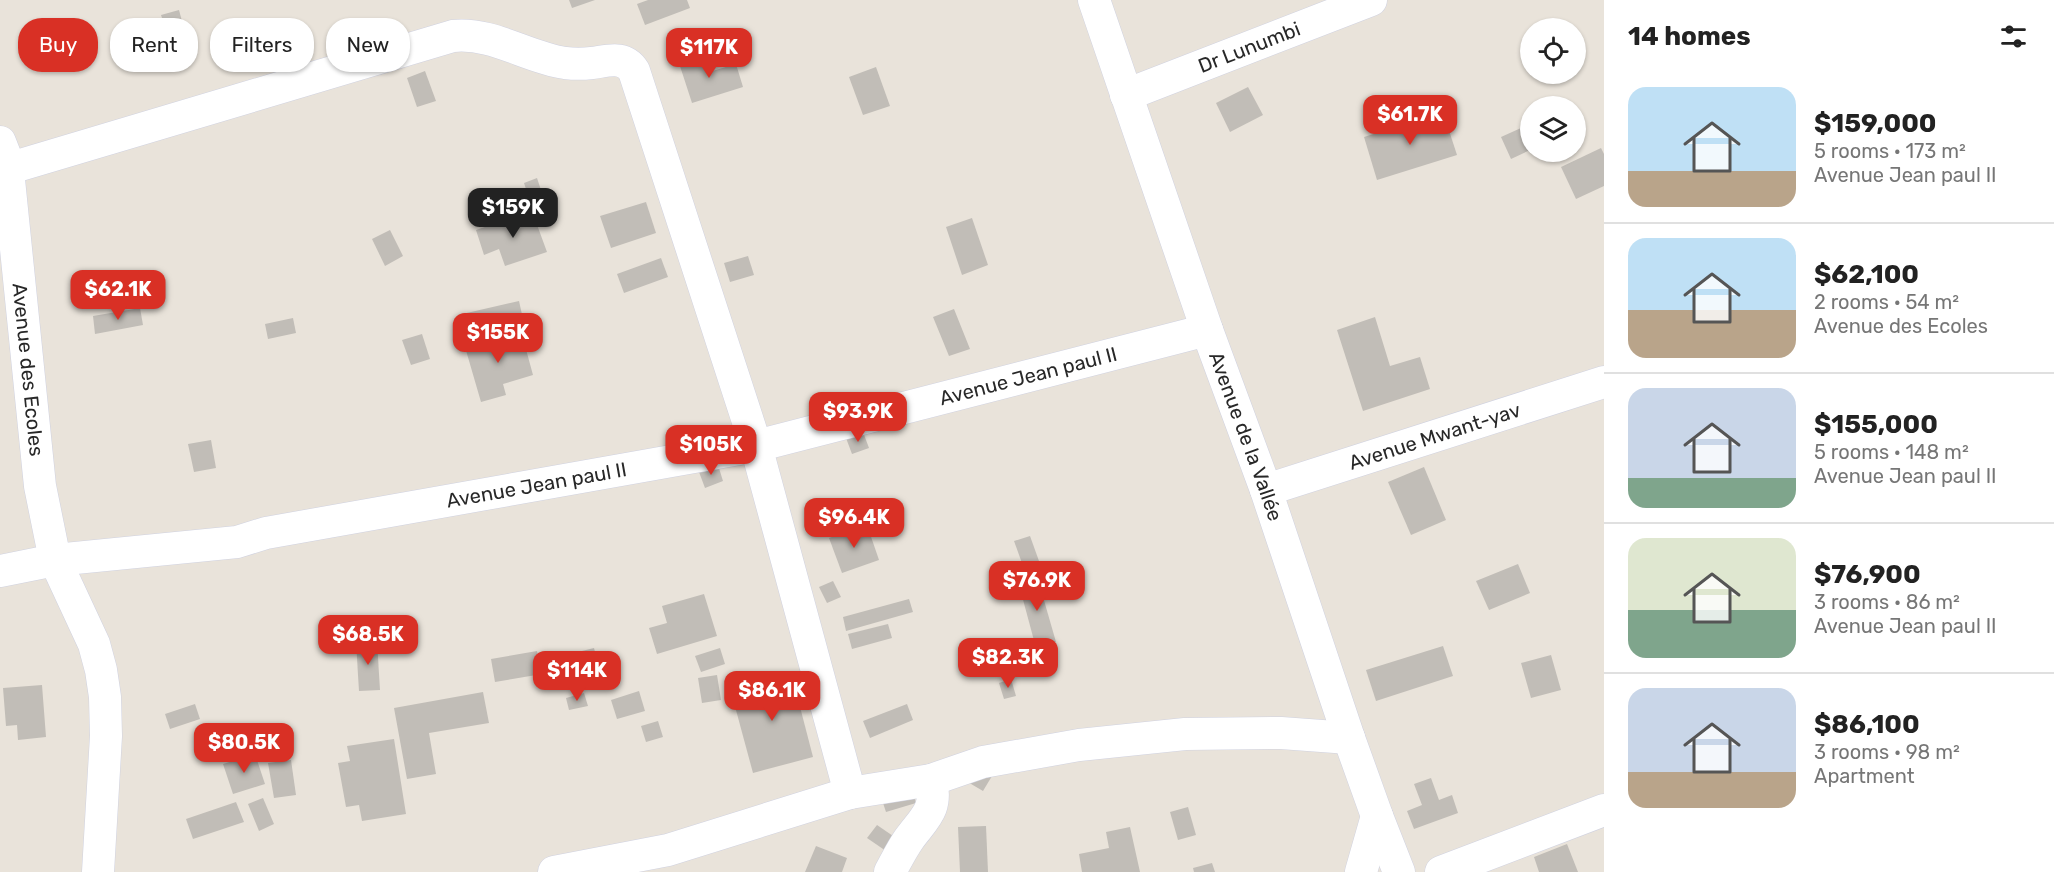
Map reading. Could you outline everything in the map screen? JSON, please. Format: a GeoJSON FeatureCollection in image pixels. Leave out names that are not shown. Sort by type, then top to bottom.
{"type":"FeatureCollection","features":[{"type":"Feature","properties":{"kind":"street","name":"Avenue de la Vallée"},"geometry":{"type":"LineString","coordinates":[[1094,0],[1207,330],[1266,490],[1349,738],[1399,872]]}},
{"type":"Feature","properties":{"kind":"street","name":"Dr Lunumbi"},"geometry":{"type":"LineString","coordinates":[[1126,95],[1371,0]]}},
{"type":"Feature","properties":{"kind":"street"},"geometry":{"type":"LineString","coordinates":[[4,156],[453,36],[467,34],[487,37],[549,60],[570,63],[622,60],[631,66],[756,446],[850,793]]}},
{"type":"Feature","properties":{"kind":"street","name":"Avenue des Ecoles"},"geometry":{"type":"LineString","coordinates":[[4,156],[40,486],[55,560],[94,644],[105,697],[106,736],[99,872]]}},
{"type":"Feature","properties":{"kind":"street","name":"Avenue Jean paul II"},"geometry":{"type":"LineString","coordinates":[[0,571],[55,560],[237,542],[266,533],[756,446],[1207,330]]}},
{"type":"Feature","properties":{"kind":"street","name":"Avenue Mwant-yav"},"geometry":{"type":"LineString","coordinates":[[1266,490],[1604,382]]}},
{"type":"Feature","properties":{"kind":"street"},"geometry":{"type":"LineString","coordinates":[[555,872],[668,861],[850,793],[931,780],[982,762],[1079,745],[1173,735],[1281,733],[1349,738]]}},
{"type":"Feature","properties":{"kind":"street"},"geometry":{"type":"LineString","coordinates":[[890,872],[909,840],[929,815],[934,796],[931,780]]}},
{"type":"Feature","properties":{"kind":"street"},"geometry":{"type":"LineString","coordinates":[[1441,872],[1604,810]]}},
{"type":"Feature","properties":{"kind":"street"},"geometry":{"type":"LineString","coordinates":[[1361,872],[1377,816]]}},
{"type":"Feature","properties":{"kind":"building"},"geometry":{"type":"Polygon","coordinates":[[[569,0],[595,0],[572,8],[569,0]]]}},
{"type":"Feature","properties":{"kind":"building"},"geometry":{"type":"Polygon","coordinates":[[[648,0],[687,0],[690,8],[645,25],[637,4],[648,0]]]}},
{"type":"Feature","properties":{"kind":"building"},"geometry":{"type":"Polygon","coordinates":[[[179,10],[181,18],[162,18],[161,15],[179,10]]]}},
{"type":"Feature","properties":{"kind":"building"},"geometry":{"type":"Polygon","coordinates":[[[704,55],[709,72],[736,64],[743,87],[692,103],[679,63],[704,55]]]}},
{"type":"Feature","properties":{"kind":"building"},"geometry":{"type":"Polygon","coordinates":[[[876,67],[890,106],[863,115],[849,77],[876,67]]]}},
{"type":"Feature","properties":{"kind":"building"},"geometry":{"type":"Polygon","coordinates":[[[425,71],[436,101],[417,107],[407,78],[425,71]]]}},
{"type":"Feature","properties":{"kind":"building"},"geometry":{"type":"Polygon","coordinates":[[[1248,87],[1263,115],[1230,132],[1216,103],[1248,87]]]}},
{"type":"Feature","properties":{"kind":"building"},"geometry":{"type":"Polygon","coordinates":[[[1443,112],[1457,155],[1377,180],[1364,137],[1443,112]]]}},
{"type":"Feature","properties":{"kind":"building"},"geometry":{"type":"Polygon","coordinates":[[[1520,128],[1520,155],[1511,159],[1501,137],[1520,128]]]}},
{"type":"Feature","properties":{"kind":"building"},"geometry":{"type":"Polygon","coordinates":[[[1601,148],[1604,154],[1604,186],[1576,199],[1561,167],[1572,162],[1586,162],[1586,155],[1601,148]]]}},
{"type":"Feature","properties":{"kind":"building"},"geometry":{"type":"Polygon","coordinates":[[[537,178],[543,196],[530,201],[524,183],[537,178]]]}},
{"type":"Feature","properties":{"kind":"building"},"geometry":{"type":"Polygon","coordinates":[[[646,202],[656,233],[611,248],[600,216],[646,202]]]}},
{"type":"Feature","properties":{"kind":"building"},"geometry":{"type":"Polygon","coordinates":[[[532,211],[547,252],[505,266],[499,249],[484,255],[476,230],[532,211]]]}},
{"type":"Feature","properties":{"kind":"building"},"geometry":{"type":"Polygon","coordinates":[[[972,218],[988,265],[962,275],[946,227],[972,218]]]}},
{"type":"Feature","properties":{"kind":"building"},"geometry":{"type":"Polygon","coordinates":[[[390,230],[403,256],[385,266],[372,239],[390,230]]]}},
{"type":"Feature","properties":{"kind":"building"},"geometry":{"type":"Polygon","coordinates":[[[748,256],[754,275],[730,282],[724,263],[748,256]]]}},
{"type":"Feature","properties":{"kind":"building"},"geometry":{"type":"Polygon","coordinates":[[[661,258],[668,277],[624,293],[617,274],[661,258]]]}},
{"type":"Feature","properties":{"kind":"building"},"geometry":{"type":"Polygon","coordinates":[[[519,301],[523,319],[462,333],[458,315],[519,301]]]}},
{"type":"Feature","properties":{"kind":"building"},"geometry":{"type":"Polygon","coordinates":[[[140,308],[143,325],[95,334],[93,316],[140,308]]]}},
{"type":"Feature","properties":{"kind":"building"},"geometry":{"type":"Polygon","coordinates":[[[954,309],[970,349],[949,356],[933,317],[954,309]]]}},
{"type":"Feature","properties":{"kind":"building"},"geometry":{"type":"Polygon","coordinates":[[[1375,317],[1390,366],[1420,357],[1430,389],[1363,411],[1337,330],[1375,317]]]}},
{"type":"Feature","properties":{"kind":"building"},"geometry":{"type":"Polygon","coordinates":[[[293,318],[296,333],[268,339],[265,324],[293,318]]]}},
{"type":"Feature","properties":{"kind":"building"},"geometry":{"type":"Polygon","coordinates":[[[521,331],[533,375],[503,384],[506,395],[481,402],[465,347],[521,331]]]}},
{"type":"Feature","properties":{"kind":"building"},"geometry":{"type":"Polygon","coordinates":[[[422,334],[430,359],[411,365],[402,340],[422,334]]]}},
{"type":"Feature","properties":{"kind":"building"},"geometry":{"type":"Polygon","coordinates":[[[863,432],[869,448],[852,454],[846,438],[863,432]]]}},
{"type":"Feature","properties":{"kind":"building"},"geometry":{"type":"Polygon","coordinates":[[[211,440],[216,468],[194,472],[188,444],[211,440]]]}},
{"type":"Feature","properties":{"kind":"building"},"geometry":{"type":"Polygon","coordinates":[[[718,465],[723,481],[705,488],[699,472],[718,465]]]}},
{"type":"Feature","properties":{"kind":"building"},"geometry":{"type":"Polygon","coordinates":[[[1424,467],[1446,520],[1411,535],[1388,482],[1424,467]]]}},
{"type":"Feature","properties":{"kind":"building"},"geometry":{"type":"Polygon","coordinates":[[[867,525],[879,560],[842,573],[829,538],[867,525]]]}},
{"type":"Feature","properties":{"kind":"building"},"geometry":{"type":"Polygon","coordinates":[[[1030,536],[1039,561],[1023,566],[1014,541],[1030,536]]]}},
{"type":"Feature","properties":{"kind":"building"},"geometry":{"type":"Polygon","coordinates":[[[1518,564],[1530,593],[1489,610],[1476,581],[1518,564]]]}},
{"type":"Feature","properties":{"kind":"building"},"geometry":{"type":"Polygon","coordinates":[[[1037,576],[1056,642],[1036,648],[1018,581],[1037,576]]]}},
{"type":"Feature","properties":{"kind":"building"},"geometry":{"type":"Polygon","coordinates":[[[833,581],[841,597],[827,603],[819,587],[833,581]]]}},
{"type":"Feature","properties":{"kind":"building"},"geometry":{"type":"Polygon","coordinates":[[[704,594],[717,636],[657,654],[649,628],[667,623],[662,606],[704,594]]]}},
{"type":"Feature","properties":{"kind":"building"},"geometry":{"type":"Polygon","coordinates":[[[909,599],[913,612],[846,631],[843,617],[909,599]]]}},
{"type":"Feature","properties":{"kind":"building"},"geometry":{"type":"Polygon","coordinates":[[[888,624],[892,638],[852,649],[848,634],[888,624]]]}},
{"type":"Feature","properties":{"kind":"building"},"geometry":{"type":"Polygon","coordinates":[[[377,641],[380,690],[359,691],[356,642],[377,641]]]}},
{"type":"Feature","properties":{"kind":"building"},"geometry":{"type":"Polygon","coordinates":[[[1443,646],[1453,676],[1376,701],[1366,670],[1443,646]]]}},
{"type":"Feature","properties":{"kind":"building"},"geometry":{"type":"Polygon","coordinates":[[[594,648],[599,667],[550,678],[546,660],[594,648]]]}},
{"type":"Feature","properties":{"kind":"building"},"geometry":{"type":"Polygon","coordinates":[[[720,648],[725,664],[701,672],[695,656],[720,648]]]}},
{"type":"Feature","properties":{"kind":"building"},"geometry":{"type":"Polygon","coordinates":[[[537,651],[542,674],[495,682],[491,659],[537,651]]]}},
{"type":"Feature","properties":{"kind":"building"},"geometry":{"type":"Polygon","coordinates":[[[1551,655],[1561,690],[1531,698],[1521,663],[1551,655]]]}},
{"type":"Feature","properties":{"kind":"building"},"geometry":{"type":"Polygon","coordinates":[[[791,672],[813,757],[753,773],[730,688],[791,672]]]}},
{"type":"Feature","properties":{"kind":"building"},"geometry":{"type":"Polygon","coordinates":[[[717,675],[721,700],[702,703],[698,678],[717,675]]]}},
{"type":"Feature","properties":{"kind":"building"},"geometry":{"type":"Polygon","coordinates":[[[1011,679],[1016,696],[1004,699],[999,683],[1011,679]]]}},
{"type":"Feature","properties":{"kind":"building"},"geometry":{"type":"Polygon","coordinates":[[[42,685],[46,737],[18,740],[17,725],[6,726],[3,688],[42,685]]]}},
{"type":"Feature","properties":{"kind":"building"},"geometry":{"type":"Polygon","coordinates":[[[639,691],[645,711],[617,719],[611,700],[639,691]]]}},
{"type":"Feature","properties":{"kind":"building"},"geometry":{"type":"Polygon","coordinates":[[[483,692],[489,723],[429,733],[436,774],[407,779],[394,708],[483,692]]]}},
{"type":"Feature","properties":{"kind":"building"},"geometry":{"type":"Polygon","coordinates":[[[584,693],[588,706],[569,710],[566,698],[584,693]]]}},
{"type":"Feature","properties":{"kind":"building"},"geometry":{"type":"Polygon","coordinates":[[[195,704],[200,719],[170,729],[165,714],[195,704]]]}},
{"type":"Feature","properties":{"kind":"building"},"geometry":{"type":"Polygon","coordinates":[[[907,704],[913,720],[870,738],[863,721],[907,704]]]}},
{"type":"Feature","properties":{"kind":"building"},"geometry":{"type":"Polygon","coordinates":[[[658,721],[663,737],[646,742],[641,726],[658,721]]]}},
{"type":"Feature","properties":{"kind":"building"},"geometry":{"type":"Polygon","coordinates":[[[394,739],[406,814],[362,821],[359,805],[346,807],[338,763],[350,761],[347,746],[394,739]]]}},
{"type":"Feature","properties":{"kind":"building"},"geometry":{"type":"Polygon","coordinates":[[[255,754],[265,784],[233,794],[223,764],[255,754]]]}},
{"type":"Feature","properties":{"kind":"building"},"geometry":{"type":"Polygon","coordinates":[[[291,760],[296,795],[274,798],[268,763],[291,760]]]}},
{"type":"Feature","properties":{"kind":"building"},"geometry":{"type":"Polygon","coordinates":[[[992,776],[983,791],[966,781],[992,776]]]}},
{"type":"Feature","properties":{"kind":"building"},"geometry":{"type":"Polygon","coordinates":[[[1431,778],[1439,800],[1452,795],[1458,813],[1414,829],[1407,811],[1422,805],[1414,784],[1431,778]]]}},
{"type":"Feature","properties":{"kind":"building"},"geometry":{"type":"Polygon","coordinates":[[[912,788],[916,803],[886,812],[881,797],[912,788]]]}},
{"type":"Feature","properties":{"kind":"building"},"geometry":{"type":"Polygon","coordinates":[[[263,798],[274,824],[259,831],[248,804],[263,798]]]}},
{"type":"Feature","properties":{"kind":"building"},"geometry":{"type":"Polygon","coordinates":[[[236,802],[244,822],[193,839],[186,819],[236,802]]]}},
{"type":"Feature","properties":{"kind":"building"},"geometry":{"type":"Polygon","coordinates":[[[1188,807],[1196,835],[1178,840],[1170,812],[1188,807]]]}},
{"type":"Feature","properties":{"kind":"building"},"geometry":{"type":"Polygon","coordinates":[[[877,825],[896,838],[886,851],[867,838],[877,825]]]}},
{"type":"Feature","properties":{"kind":"building"},"geometry":{"type":"Polygon","coordinates":[[[986,826],[988,872],[960,872],[958,827],[986,826]]]}},
{"type":"Feature","properties":{"kind":"building"},"geometry":{"type":"Polygon","coordinates":[[[1130,827],[1140,872],[1082,872],[1079,854],[1109,848],[1106,832],[1130,827]]]}},
{"type":"Feature","properties":{"kind":"building"},"geometry":{"type":"Polygon","coordinates":[[[1567,844],[1578,872],[1539,872],[1534,857],[1567,844]]]}},
{"type":"Feature","properties":{"kind":"building"},"geometry":{"type":"Polygon","coordinates":[[[816,846],[847,858],[842,872],[805,872],[816,846]]]}},
{"type":"Feature","properties":{"kind":"building"},"geometry":{"type":"Polygon","coordinates":[[[1212,863],[1215,872],[1194,872],[1193,868],[1212,863]]]}}]}
